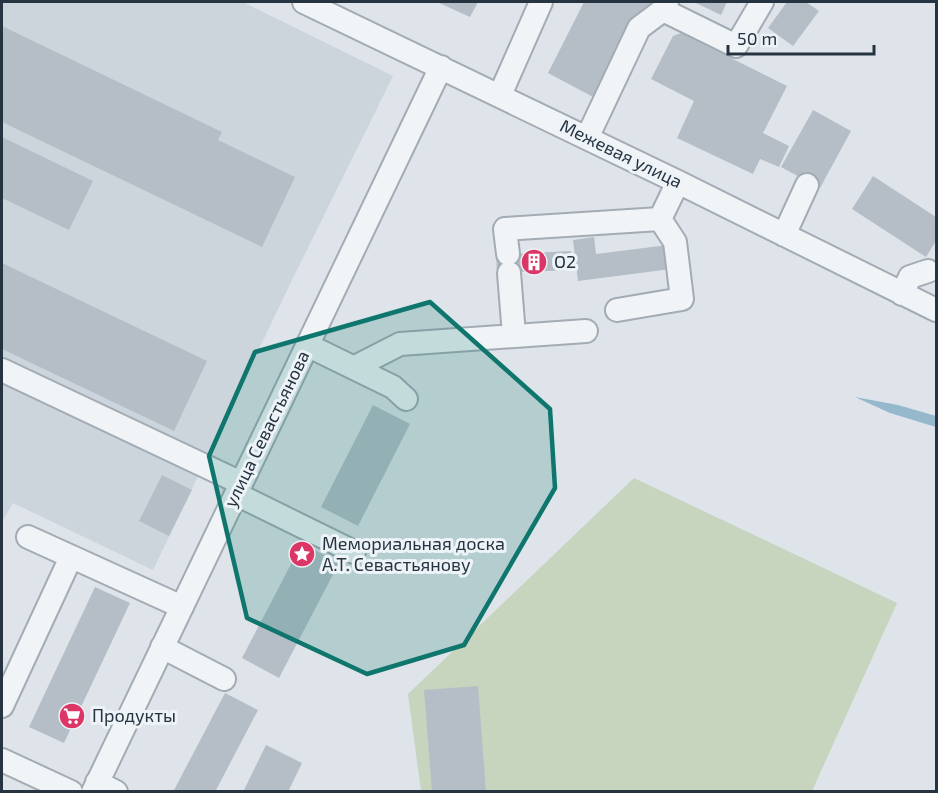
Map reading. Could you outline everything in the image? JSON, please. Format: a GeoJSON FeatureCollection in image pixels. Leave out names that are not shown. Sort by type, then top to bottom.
{"type":"FeatureCollection","features":[{"type":"Feature","properties":{"kind":"street","name":"Межевая улица"},"geometry":{"type":"LineString","coordinates":[[304,2],[500,95],[936,310]]}},
{"type":"Feature","properties":{"kind":"street"},"geometry":{"type":"LineString","coordinates":[[500,95],[541,2]]}},
{"type":"Feature","properties":{"kind":"street"},"geometry":{"type":"LineString","coordinates":[[587,138],[639,28],[665,6],[736,46],[762,2]]}},
{"type":"Feature","properties":{"kind":"street","name":"улица Севастьянова"},"geometry":{"type":"LineString","coordinates":[[102,788],[162,647],[441,67]]}},
{"type":"Feature","properties":{"kind":"street"},"geometry":{"type":"LineString","coordinates":[[660,219],[678,182]]}},
{"type":"Feature","properties":{"kind":"street"},"geometry":{"type":"LineString","coordinates":[[784,235],[807,185]]}},
{"type":"Feature","properties":{"kind":"street"},"geometry":{"type":"LineString","coordinates":[[514,335],[505,229],[660,219]]}},
{"type":"Feature","properties":{"kind":"street"},"geometry":{"type":"LineString","coordinates":[[617,310],[682,299],[675,242],[660,219]]}},
{"type":"Feature","properties":{"kind":"street"},"geometry":{"type":"LineString","coordinates":[[902,294],[910,277],[928,271]]}},
{"type":"Feature","properties":{"kind":"street"},"geometry":{"type":"LineString","coordinates":[[355,367],[400,344],[586,331]]}},
{"type":"Feature","properties":{"kind":"street"},"geometry":{"type":"LineString","coordinates":[[308,345],[393,387],[406,399]]}},
{"type":"Feature","properties":{"kind":"street"},"geometry":{"type":"LineString","coordinates":[[2,370],[239,488],[354,552]]}},
{"type":"Feature","properties":{"kind":"street"},"geometry":{"type":"LineString","coordinates":[[28,537],[182,607]]}},
{"type":"Feature","properties":{"kind":"street"},"geometry":{"type":"LineString","coordinates":[[2,706],[71,556]]}},
{"type":"Feature","properties":{"kind":"street"},"geometry":{"type":"LineString","coordinates":[[162,647],[224,679]]}},
{"type":"Feature","properties":{"kind":"street"},"geometry":{"type":"LineString","coordinates":[[2,760],[71,792]]}},
{"type":"Feature","properties":{"kind":"highlighted area"},"geometry":{"type":"Polygon","coordinates":[[[430,302],[550,409],[555,488],[464,645],[367,674],[247,618],[209,456],[255,352],[430,302]]]}},
{"type":"Feature","properties":{"kind":"shaded area"},"geometry":{"type":"Polygon","coordinates":[[[2,2],[243,2],[393,76],[153,570],[13,503],[2,522],[2,2]]]}},
{"type":"Feature","properties":{"kind":"green space"},"geometry":{"type":"Polygon","coordinates":[[[634,478],[897,603],[812,791],[421,791],[408,694],[634,478]]]}},
{"type":"Feature","properties":{"kind":"water"},"geometry":{"type":"Polygon","coordinates":[[[855,397],[898,405],[936,416],[936,427],[890,413],[855,397]]]}},
{"type":"Feature","properties":{"kind":"building"},"geometry":{"type":"Polygon","coordinates":[[[437,2],[478,2],[470,17],[437,2]]]}},
{"type":"Feature","properties":{"kind":"building"},"geometry":{"type":"Polygon","coordinates":[[[584,2],[653,2],[646,16],[638,12],[595,98],[548,73],[584,2]]]}},
{"type":"Feature","properties":{"kind":"building"},"geometry":{"type":"Polygon","coordinates":[[[694,2],[727,2],[721,15],[694,2]]]}},
{"type":"Feature","properties":{"kind":"building"},"geometry":{"type":"Polygon","coordinates":[[[787,2],[806,2],[819,11],[793,46],[768,28],[787,2]]]}},
{"type":"Feature","properties":{"kind":"building"},"geometry":{"type":"Polygon","coordinates":[[[2,26],[222,132],[218,140],[295,177],[262,247],[2,122],[2,26]]]}},
{"type":"Feature","properties":{"kind":"building"},"geometry":{"type":"Polygon","coordinates":[[[681,33],[787,86],[763,133],[789,146],[779,167],[760,159],[753,174],[677,138],[694,101],[651,79],[673,36],[681,33]]]}},
{"type":"Feature","properties":{"kind":"building"},"geometry":{"type":"Polygon","coordinates":[[[813,110],[851,131],[820,188],[781,167],[813,110]]]}},
{"type":"Feature","properties":{"kind":"building"},"geometry":{"type":"Polygon","coordinates":[[[2,137],[93,181],[69,230],[2,198],[2,137]]]}},
{"type":"Feature","properties":{"kind":"building"},"geometry":{"type":"Polygon","coordinates":[[[873,176],[936,217],[936,241],[926,257],[852,209],[873,176]]]}},
{"type":"Feature","properties":{"kind":"building"},"geometry":{"type":"Polygon","coordinates":[[[594,237],[596,254],[668,245],[671,269],[578,281],[573,240],[594,237]]]}},
{"type":"Feature","properties":{"kind":"building","name":"O2"},"geometry":{"type":"Polygon","coordinates":[[[571,251],[572,270],[497,273],[496,255],[571,251]]]}},
{"type":"Feature","properties":{"kind":"building"},"geometry":{"type":"Polygon","coordinates":[[[2,263],[207,361],[174,431],[2,349],[2,263]]]}},
{"type":"Feature","properties":{"kind":"building"},"geometry":{"type":"Polygon","coordinates":[[[373,405],[410,424],[358,526],[321,507],[373,405]]]}},
{"type":"Feature","properties":{"kind":"building"},"geometry":{"type":"Polygon","coordinates":[[[162,475],[192,490],[169,536],[139,521],[162,475]]]}},
{"type":"Feature","properties":{"kind":"building"},"geometry":{"type":"Polygon","coordinates":[[[302,543],[339,563],[279,678],[242,658],[302,543]]]}},
{"type":"Feature","properties":{"kind":"building"},"geometry":{"type":"Polygon","coordinates":[[[95,587],[130,603],[64,743],[29,727],[95,587]]]}},
{"type":"Feature","properties":{"kind":"building"},"geometry":{"type":"Polygon","coordinates":[[[478,686],[486,792],[432,792],[424,690],[478,686]]]}},
{"type":"Feature","properties":{"kind":"building"},"geometry":{"type":"Polygon","coordinates":[[[225,693],[258,710],[215,792],[173,792],[225,693]]]}},
{"type":"Feature","properties":{"kind":"building"},"geometry":{"type":"Polygon","coordinates":[[[266,745],[302,763],[288,792],[243,792],[266,745]]]}},
{"type":"Feature","properties":{"kind":"place","name":"O2"},"geometry":{"type":"Point","coordinates":[534,262]}},
{"type":"Feature","properties":{"kind":"place","name":"Мемориальная доска А.Т. Севастьянову"},"geometry":{"type":"Point","coordinates":[302,554]}},
{"type":"Feature","properties":{"kind":"place","name":"Продукты"},"geometry":{"type":"Point","coordinates":[72,716]}}]}
